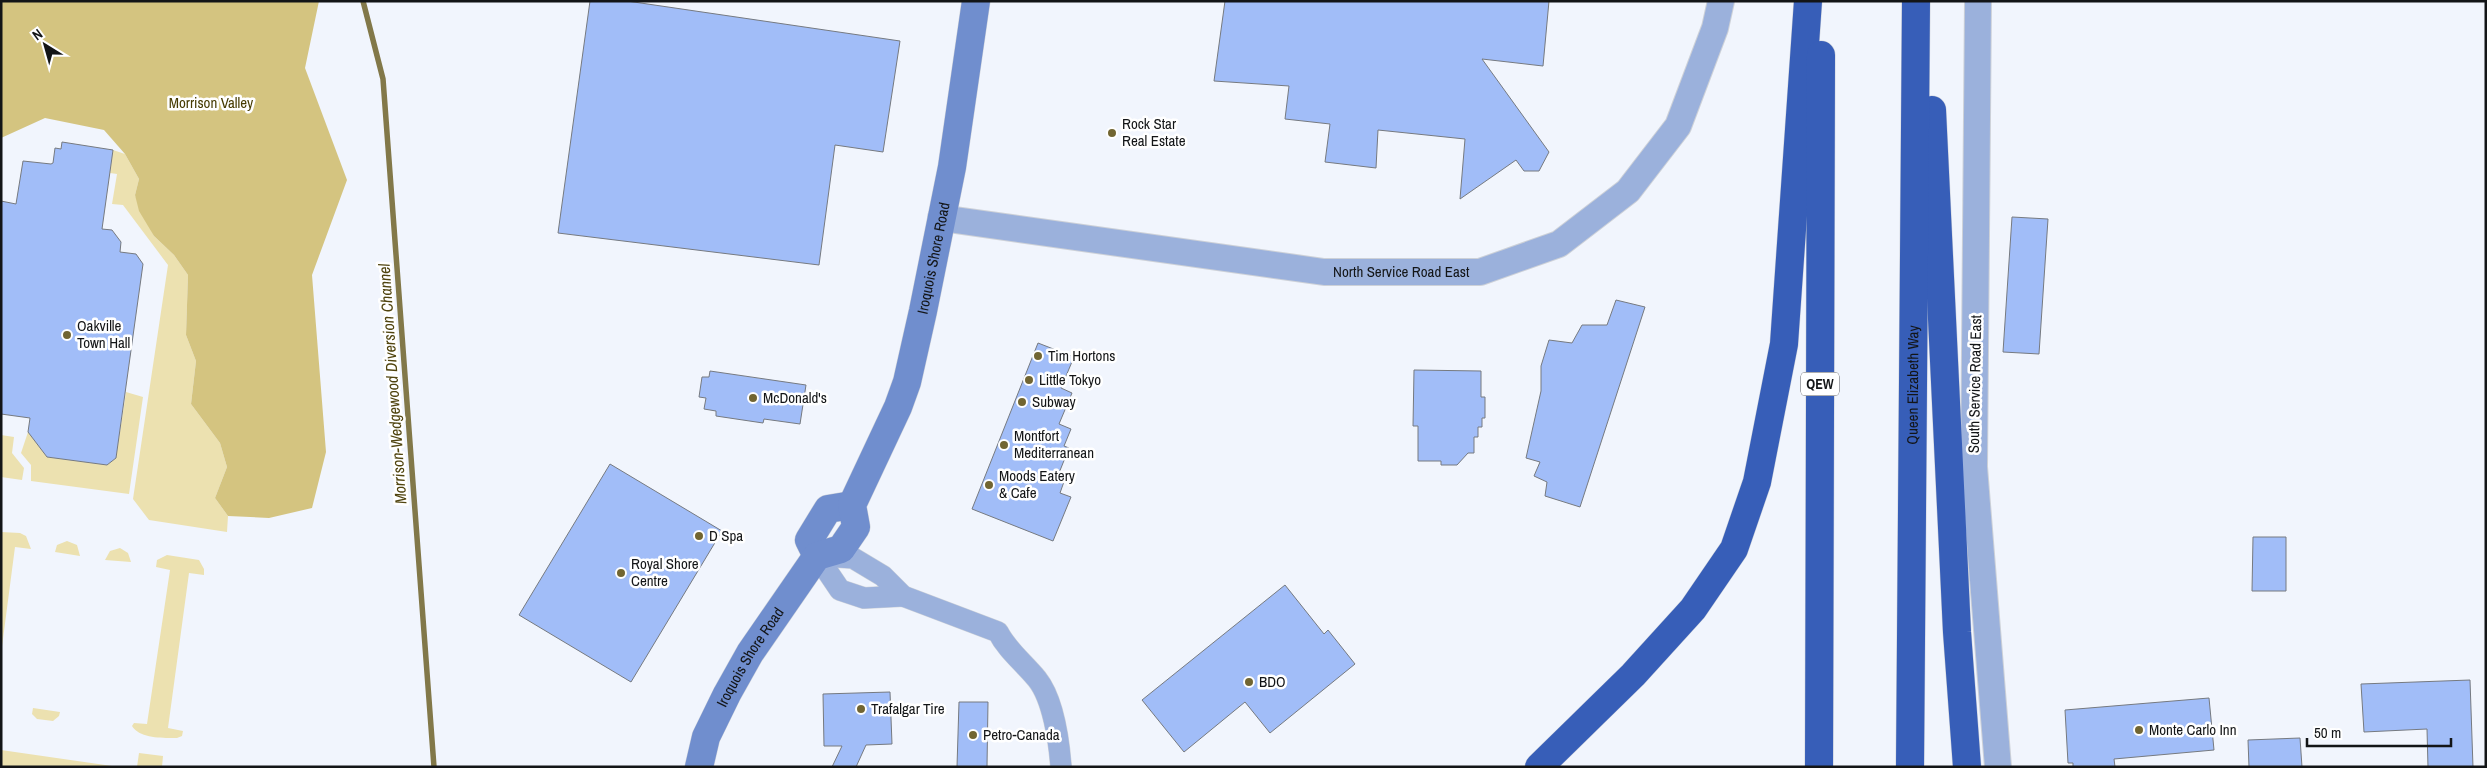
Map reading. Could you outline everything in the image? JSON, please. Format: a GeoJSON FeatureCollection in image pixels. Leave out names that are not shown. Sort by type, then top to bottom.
{"type":"FeatureCollection","features":[{"type":"Feature","properties":{"kind":"highway"},"geometry":{"type":"LineString","coordinates":[[1539,767],[1633,675],[1692,609],[1734,549],[1758,482],[1784,344],[1808,1]]}},
{"type":"Feature","properties":{"kind":"highway","name":"QEW"},"geometry":{"type":"LineString","coordinates":[[1819,767],[1821,1]]}},
{"type":"Feature","properties":{"kind":"highway"},"geometry":{"type":"LineString","coordinates":[[1916,11],[1931,86],[1957,632],[1967,767]]}},
{"type":"Feature","properties":{"kind":"highway","name":"Queen Elizabeth Way"},"geometry":{"type":"LineString","coordinates":[[1910,767],[1916,11]]}},
{"type":"Feature","properties":{"kind":"main road","name":"Iroquois Shore Road"},"geometry":{"type":"LineString","coordinates":[[699,767],[706,737],[727,694],[750,653],[817,556],[809,540],[828,509],[852,505],[898,407],[907,382],[952,167],[976,1]]}},
{"type":"Feature","properties":{"kind":"street","name":"North Service Road East"},"geometry":{"type":"LineString","coordinates":[[941,218],[1324,272],[1480,272],[1559,244],[1628,191],[1678,126],[1715,28],[1722,1]]}},
{"type":"Feature","properties":{"kind":"street","name":"South Service Road East"},"geometry":{"type":"LineString","coordinates":[[1978,1],[1974,467],[1998,767]]}},
{"type":"Feature","properties":{"kind":"street"},"geometry":{"type":"LineString","coordinates":[[817,556],[840,590],[864,598],[903,596],[998,632],[1003,642],[1038,681],[1057,728],[1061,767]]}},
{"type":"Feature","properties":{"kind":"street"},"geometry":{"type":"LineString","coordinates":[[817,556],[853,558],[883,576],[903,596]]}},
{"type":"Feature","properties":{"kind":"shaded area"},"geometry":{"type":"Polygon","coordinates":[[[113,150],[125,154],[139,179],[135,195],[154,236],[174,255],[188,275],[186,335],[196,361],[191,404],[220,443],[227,467],[215,498],[228,516],[227,532],[149,520],[133,499],[168,265],[123,205],[112,204],[117,174],[110,173],[113,150]]]}},
{"type":"Feature","properties":{"kind":"shaded area"},"geometry":{"type":"Polygon","coordinates":[[[126,392],[143,397],[129,494],[31,481],[31,465],[21,453],[28,432],[47,457],[107,465],[116,458],[126,392]]]}},
{"type":"Feature","properties":{"kind":"shaded area"},"geometry":{"type":"Polygon","coordinates":[[[1,435],[14,437],[12,453],[24,468],[22,480],[1,477],[1,435]]]}},
{"type":"Feature","properties":{"kind":"shaded area"},"geometry":{"type":"Polygon","coordinates":[[[1,532],[20,533],[26,536],[31,549],[15,547],[1,654],[1,532]]]}},
{"type":"Feature","properties":{"kind":"shaded area"},"geometry":{"type":"Polygon","coordinates":[[[67,541],[77,545],[80,556],[55,552],[57,545],[67,541]]]}},
{"type":"Feature","properties":{"kind":"shaded area"},"geometry":{"type":"Polygon","coordinates":[[[120,548],[128,553],[131,562],[105,560],[110,551],[120,548]]]}},
{"type":"Feature","properties":{"kind":"shaded area"},"geometry":{"type":"Polygon","coordinates":[[[167,555],[199,560],[204,569],[204,575],[189,573],[168,728],[183,731],[182,736],[177,738],[146,736],[132,726],[134,723],[147,724],[170,570],[156,567],[157,560],[167,555]]]}},
{"type":"Feature","properties":{"kind":"shaded area"},"geometry":{"type":"Polygon","coordinates":[[[33,708],[60,712],[59,716],[53,721],[37,719],[32,714],[33,708]]]}},
{"type":"Feature","properties":{"kind":"shaded area"},"geometry":{"type":"Polygon","coordinates":[[[1,750],[119,767],[1,767],[1,750]]]}},
{"type":"Feature","properties":{"kind":"shaded area"},"geometry":{"type":"Polygon","coordinates":[[[139,753],[163,756],[162,767],[137,767],[139,753]]]}},
{"type":"Feature","properties":{"kind":"green space","name":"Morrison Valley"},"geometry":{"type":"Polygon","coordinates":[[[1,1],[319,1],[305,68],[347,180],[312,275],[326,452],[312,508],[269,518],[228,516],[215,498],[227,467],[220,443],[191,404],[196,361],[186,335],[188,275],[174,255],[154,236],[139,211],[135,195],[139,179],[125,154],[104,130],[45,118],[1,138],[1,1]]]}},
{"type":"Feature","properties":{"kind":"building"},"geometry":{"type":"Polygon","coordinates":[[[590,1],[627,1],[900,41],[883,152],[835,145],[819,265],[558,233],[590,1]]]}},
{"type":"Feature","properties":{"kind":"building"},"geometry":{"type":"Polygon","coordinates":[[[1225,1],[1549,1],[1543,66],[1482,59],[1549,152],[1539,171],[1524,171],[1516,160],[1460,199],[1465,139],[1378,130],[1376,168],[1325,162],[1330,124],[1285,119],[1289,86],[1214,81],[1225,1]]]}},
{"type":"Feature","properties":{"kind":"building","name":"Oakville Town Hall"},"geometry":{"type":"Polygon","coordinates":[[[62,142],[113,150],[102,229],[112,230],[121,242],[120,252],[136,254],[143,264],[116,458],[107,465],[47,457],[28,432],[30,418],[1,414],[1,201],[16,204],[23,161],[51,164],[53,163],[55,148],[61,149],[62,142]]]}},
{"type":"Feature","properties":{"kind":"building"},"geometry":{"type":"Polygon","coordinates":[[[2012,217],[2048,219],[2039,354],[2003,352],[2012,217]]]}},
{"type":"Feature","properties":{"kind":"building"},"geometry":{"type":"Polygon","coordinates":[[[1616,300],[1645,307],[1580,507],[1545,496],[1547,482],[1534,476],[1540,462],[1526,458],[1541,391],[1541,366],[1549,340],[1572,343],[1582,325],[1607,325],[1616,300]]]}},
{"type":"Feature","properties":{"kind":"building"},"geometry":{"type":"Polygon","coordinates":[[[1038,343],[1074,357],[1061,388],[1072,393],[1059,424],[1071,429],[1064,446],[1069,448],[1059,473],[1066,476],[1060,493],[1071,497],[1053,541],[972,509],[1038,343]]]}},
{"type":"Feature","properties":{"kind":"building"},"geometry":{"type":"Polygon","coordinates":[[[1414,370],[1481,371],[1481,397],[1485,397],[1485,418],[1482,418],[1482,427],[1478,427],[1478,437],[1474,437],[1474,453],[1468,453],[1457,465],[1441,465],[1441,461],[1418,461],[1418,426],[1413,426],[1414,370]]]}},
{"type":"Feature","properties":{"kind":"building","name":"McDonald's"},"geometry":{"type":"Polygon","coordinates":[[[710,371],[806,385],[800,424],[764,419],[763,423],[716,416],[716,411],[704,409],[706,398],[699,397],[702,377],[709,377],[710,371]]]}},
{"type":"Feature","properties":{"kind":"building","name":"Royal Shore Centre"},"geometry":{"type":"Polygon","coordinates":[[[610,464],[722,531],[631,682],[519,615],[610,464]]]}},
{"type":"Feature","properties":{"kind":"building"},"geometry":{"type":"Polygon","coordinates":[[[2253,537],[2286,537],[2286,591],[2252,591],[2253,537]]]}},
{"type":"Feature","properties":{"kind":"building","name":"BDO"},"geometry":{"type":"Polygon","coordinates":[[[1285,585],[1324,634],[1328,630],[1355,664],[1270,733],[1245,702],[1184,752],[1142,700],[1285,585]]]}},
{"type":"Feature","properties":{"kind":"building"},"geometry":{"type":"Polygon","coordinates":[[[2470,680],[2473,767],[2428,767],[2427,729],[2364,732],[2361,684],[2470,680]]]}},
{"type":"Feature","properties":{"kind":"building"},"geometry":{"type":"Polygon","coordinates":[[[890,692],[892,744],[866,745],[856,767],[832,767],[842,746],[824,746],[823,694],[890,692]]]}},
{"type":"Feature","properties":{"kind":"building","name":"Monte Carlo Inn"},"geometry":{"type":"Polygon","coordinates":[[[2209,698],[2214,750],[2114,759],[2115,767],[2073,767],[2073,763],[2068,763],[2065,710],[2209,698]]]}},
{"type":"Feature","properties":{"kind":"building","name":"Petro-Canada"},"geometry":{"type":"Polygon","coordinates":[[[959,702],[988,702],[987,767],[957,767],[959,702]]]}},
{"type":"Feature","properties":{"kind":"building"},"geometry":{"type":"Polygon","coordinates":[[[2300,738],[2302,767],[2249,767],[2248,740],[2300,738]]]}},
{"type":"Feature","properties":{"kind":"waterway","name":"Morrison-Wedgewood Diversion Channel"},"geometry":{"type":"LineString","coordinates":[[363,1],[383,79],[434,767]]}},
{"type":"Feature","properties":{"kind":"place","name":"Rock Star Real Estate"},"geometry":{"type":"Point","coordinates":[1112,133]}},
{"type":"Feature","properties":{"kind":"place","name":"Oakville Town Hall"},"geometry":{"type":"Point","coordinates":[67,335]}},
{"type":"Feature","properties":{"kind":"place","name":"Tim Hortons"},"geometry":{"type":"Point","coordinates":[1038,356]}},
{"type":"Feature","properties":{"kind":"place","name":"Little Tokyo"},"geometry":{"type":"Point","coordinates":[1029,380]}},
{"type":"Feature","properties":{"kind":"place","name":"McDonald's"},"geometry":{"type":"Point","coordinates":[753,398]}},
{"type":"Feature","properties":{"kind":"place","name":"Subway"},"geometry":{"type":"Point","coordinates":[1022,402]}},
{"type":"Feature","properties":{"kind":"place","name":"Montfort Mediterranean"},"geometry":{"type":"Point","coordinates":[1004,445]}},
{"type":"Feature","properties":{"kind":"place","name":"Moods Eatery & Cafe"},"geometry":{"type":"Point","coordinates":[989,485]}},
{"type":"Feature","properties":{"kind":"place","name":"D Spa"},"geometry":{"type":"Point","coordinates":[699,536]}},
{"type":"Feature","properties":{"kind":"place","name":"Royal Shore Centre"},"geometry":{"type":"Point","coordinates":[621,573]}},
{"type":"Feature","properties":{"kind":"place","name":"BDO"},"geometry":{"type":"Point","coordinates":[1249,682]}},
{"type":"Feature","properties":{"kind":"place","name":"Trafalgar Tire"},"geometry":{"type":"Point","coordinates":[861,709]}},
{"type":"Feature","properties":{"kind":"place","name":"Monte Carlo Inn"},"geometry":{"type":"Point","coordinates":[2139,730]}},
{"type":"Feature","properties":{"kind":"place","name":"Petro-Canada"},"geometry":{"type":"Point","coordinates":[973,735]}}]}
